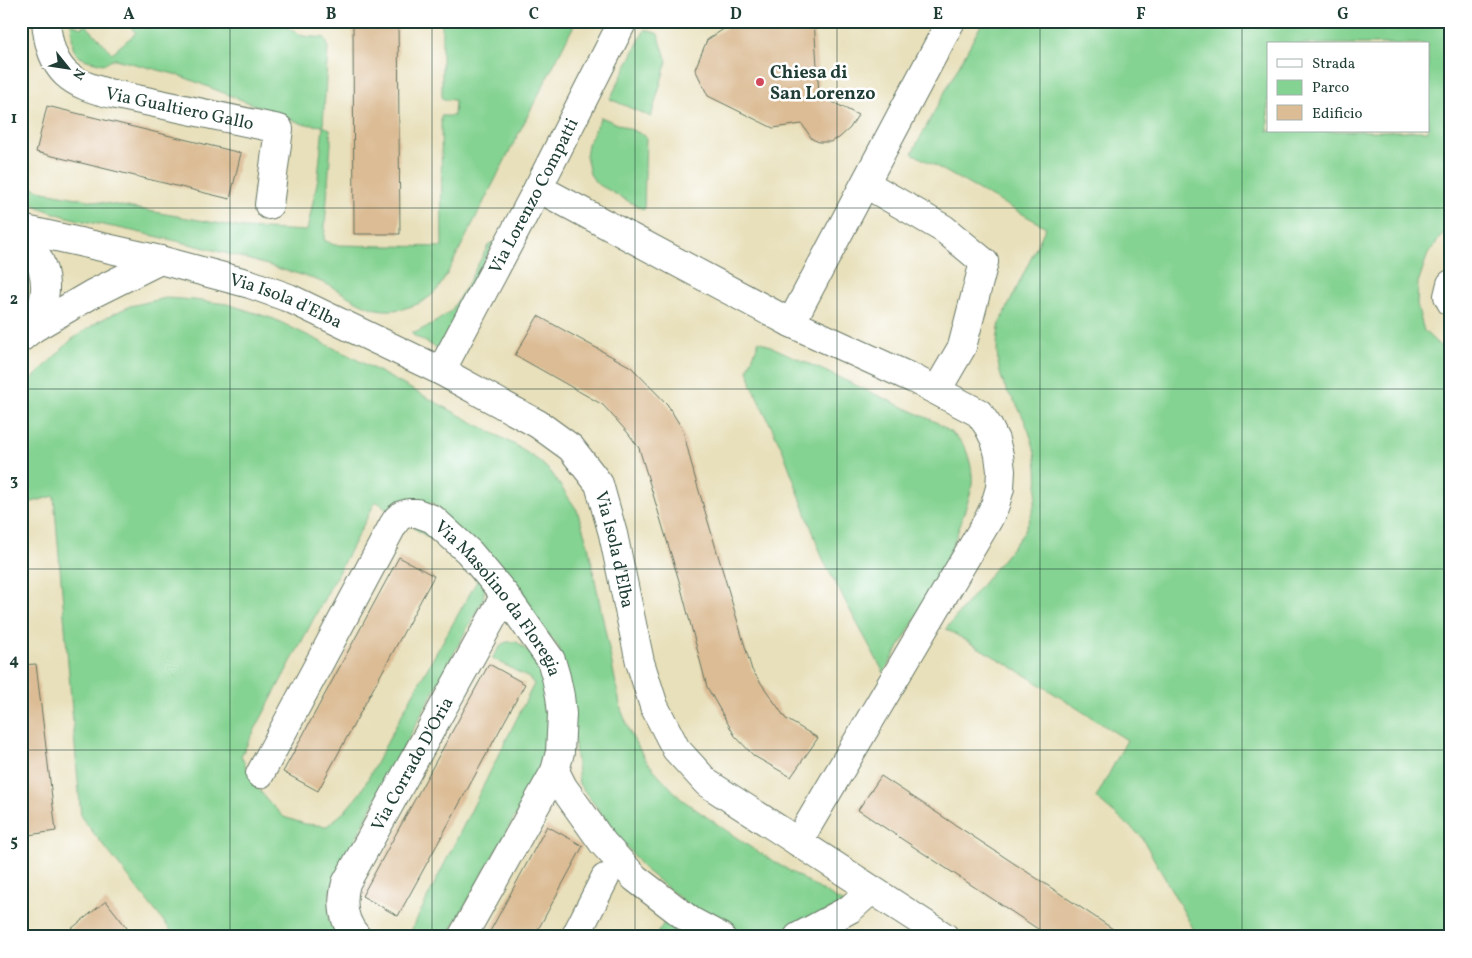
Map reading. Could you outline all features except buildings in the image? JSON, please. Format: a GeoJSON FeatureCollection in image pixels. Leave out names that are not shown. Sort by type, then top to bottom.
{"type":"FeatureCollection","features":[{"type":"Feature","properties":{"kind":"street","name":"Via Gualtiero Gallo"},"geometry":{"type":"LineString","coordinates":[[46,21],[49,45],[53,57],[60,68],[81,85],[94,90],[279,129],[269,206]]}},
{"type":"Feature","properties":{"kind":"street","name":"Via Lorenzo Compatti"},"geometry":{"type":"LineString","coordinates":[[441,370],[538,188],[623,21]]}},
{"type":"Feature","properties":{"kind":"street"},"geometry":{"type":"LineString","coordinates":[[791,323],[952,21]]}},
{"type":"Feature","properties":{"kind":"street"},"geometry":{"type":"LineString","coordinates":[[866,184],[944,229],[984,262],[962,348],[937,390]]}},
{"type":"Feature","properties":{"kind":"street"},"geometry":{"type":"LineString","coordinates":[[538,188],[791,323],[937,390],[978,413],[988,426],[995,440],[1001,471],[1000,488],[988,520],[798,842]]}},
{"type":"Feature","properties":{"kind":"street","name":"Via Isola d'Elba"},"geometry":{"type":"LineString","coordinates":[[21,229],[160,260],[250,284],[289,298],[441,370],[538,424],[571,448],[599,484],[613,534],[640,662],[654,706],[676,749],[707,783],[945,937]]}},
{"type":"Feature","properties":{"kind":"street"},"geometry":{"type":"LineString","coordinates":[[21,236],[27,240],[41,262],[46,288],[40,314],[26,333]]}},
{"type":"Feature","properties":{"kind":"street"},"geometry":{"type":"LineString","coordinates":[[26,333],[92,294],[160,260]]}},
{"type":"Feature","properties":{"kind":"street"},"geometry":{"type":"LineString","coordinates":[[1451,284],[1448,296],[1451,302]]}},
{"type":"Feature","properties":{"kind":"street","name":"Via Masolino da Floregia"},"geometry":{"type":"LineString","coordinates":[[260,774],[397,519],[409,513],[417,513],[433,519],[468,552],[505,595],[551,660],[560,696],[562,714],[560,752],[555,771],[462,937]]}},
{"type":"Feature","properties":{"kind":"street","name":"Via Corrado D'Oria"},"geometry":{"type":"LineString","coordinates":[[357,937],[346,922],[343,909],[346,883],[505,595]]}},
{"type":"Feature","properties":{"kind":"street"},"geometry":{"type":"LineString","coordinates":[[555,771],[563,787],[603,843],[635,878],[691,921],[721,937]]}},
{"type":"Feature","properties":{"kind":"street"},"geometry":{"type":"LineString","coordinates":[[575,937],[605,878]]}},
{"type":"Feature","properties":{"kind":"street"},"geometry":{"type":"LineString","coordinates":[[798,937],[850,909],[872,890]]}},
{"type":"Feature","properties":{"kind":"green space"},"geometry":{"type":"Polygon","coordinates":[[[126,21],[275,21],[303,36],[325,38],[328,46],[323,126],[303,124],[178,75],[115,59],[103,64],[87,60],[78,56],[73,48],[71,23],[81,28],[86,25],[112,53],[136,33],[126,21]]]}},
{"type":"Feature","properties":{"kind":"green space"},"geometry":{"type":"Polygon","coordinates":[[[442,21],[576,21],[447,274],[432,295],[413,306],[393,310],[370,307],[324,283],[302,275],[209,249],[63,216],[21,198],[21,181],[44,192],[243,228],[307,231],[318,178],[323,126],[330,129],[331,143],[324,240],[334,245],[442,247],[441,116],[454,116],[455,100],[442,99],[442,21]]]}},
{"type":"Feature","properties":{"kind":"green space"},"geometry":{"type":"Polygon","coordinates":[[[983,21],[1451,21],[1451,223],[1428,254],[1418,283],[1417,305],[1424,331],[1451,356],[1451,937],[1198,937],[1141,836],[1096,798],[1127,740],[1014,668],[946,629],[1022,535],[1035,503],[1037,471],[1035,454],[1031,438],[1017,405],[1003,383],[999,366],[997,340],[1000,323],[1046,227],[912,153],[983,21]]]}},
{"type":"Feature","properties":{"kind":"green space"},"geometry":{"type":"Polygon","coordinates":[[[645,29],[658,34],[667,61],[651,117],[610,99],[645,29]]]}},
{"type":"Feature","properties":{"kind":"green space"},"geometry":{"type":"Polygon","coordinates":[[[601,117],[646,136],[644,210],[596,183],[590,174],[586,156],[588,144],[601,117]]]}},
{"type":"Feature","properties":{"kind":"green space"},"geometry":{"type":"Polygon","coordinates":[[[494,242],[441,348],[435,347],[413,335],[412,332],[417,332],[451,311],[489,244],[494,242]]]}},
{"type":"Feature","properties":{"kind":"green space"},"geometry":{"type":"Polygon","coordinates":[[[166,298],[227,304],[274,319],[350,356],[515,445],[538,460],[551,472],[577,510],[588,545],[621,709],[631,735],[647,762],[681,799],[750,847],[843,903],[780,935],[751,937],[729,930],[701,915],[643,868],[579,784],[568,680],[558,646],[433,503],[398,502],[390,511],[376,501],[241,756],[255,785],[284,817],[305,824],[327,826],[344,812],[361,792],[409,701],[477,581],[461,559],[414,528],[419,524],[459,551],[485,588],[483,599],[374,803],[330,890],[329,920],[337,937],[176,937],[81,817],[54,496],[21,505],[21,394],[33,378],[71,340],[99,321],[130,306],[166,298]]]}},
{"type":"Feature","properties":{"kind":"green space"},"geometry":{"type":"Polygon","coordinates":[[[759,341],[936,422],[957,438],[967,454],[972,471],[972,484],[957,534],[939,575],[884,673],[824,562],[783,451],[752,386],[748,369],[759,341]]]}},
{"type":"Feature","properties":{"kind":"green space"},"geometry":{"type":"Polygon","coordinates":[[[517,642],[533,656],[547,678],[551,707],[546,755],[538,776],[447,937],[408,937],[534,684],[529,678],[492,658],[502,644],[517,642]]]}},
{"type":"Feature","properties":{"kind":"green space"},"geometry":{"type":"Polygon","coordinates":[[[666,920],[692,937],[656,937],[666,920]]]}},
{"type":"Feature","properties":{"kind":"place","name":"Chiesa di San Lorenzo"},"geometry":{"type":"Point","coordinates":[760,82]}}]}
